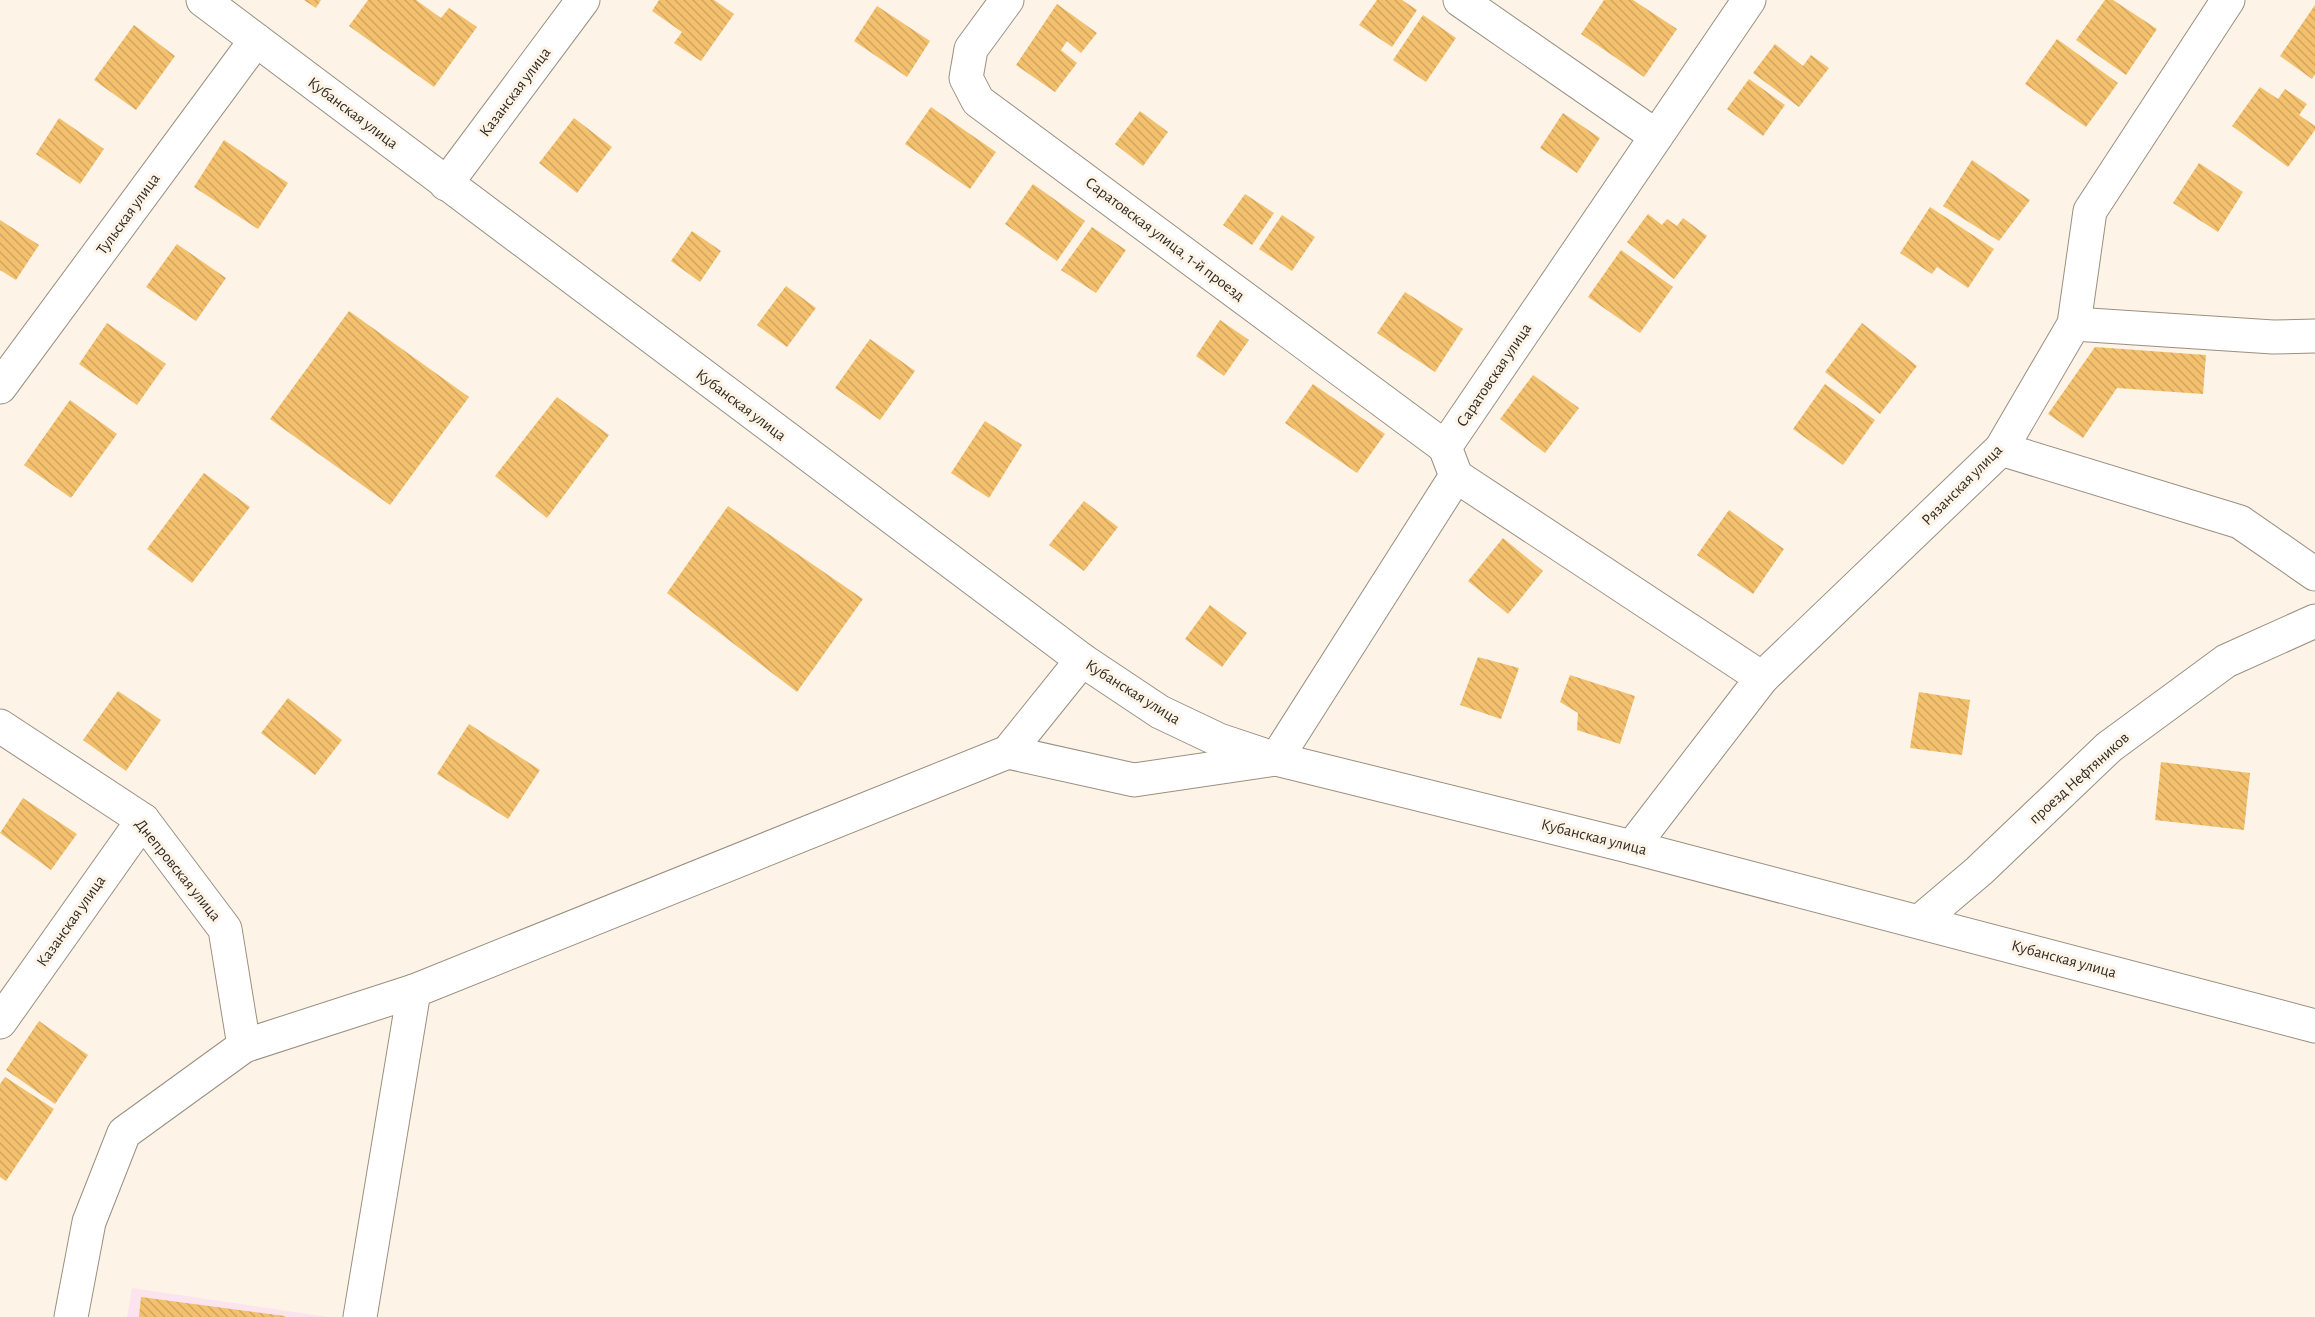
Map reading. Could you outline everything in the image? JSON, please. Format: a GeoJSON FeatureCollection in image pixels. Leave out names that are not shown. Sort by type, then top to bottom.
{"type":"FeatureCollection","features":[{"type":"Feature","properties":{"kind":"street","name":"Кубанская улица"},"geometry":{"type":"LineString","coordinates":[[203,0],[1082,660],[1160,712],[1219,740],[1276,759],[1920,921],[2315,1026]]}},
{"type":"Feature","properties":{"kind":"street","name":"Казанская улица"},"geometry":{"type":"LineString","coordinates":[[446,184],[583,0]]}},
{"type":"Feature","properties":{"kind":"street","name":"Саратовская улица, 1-й проезд"},"geometry":{"type":"LineString","coordinates":[[1007,0],[971,50],[966,78],[978,101],[1451,462],[1762,678]]}},
{"type":"Feature","properties":{"kind":"street"},"geometry":{"type":"LineString","coordinates":[[1460,0],[1656,136]]}},
{"type":"Feature","properties":{"kind":"street","name":"Саратовская улица"},"geometry":{"type":"LineString","coordinates":[[1276,759],[1451,462],[1656,136],[1749,0]]}},
{"type":"Feature","properties":{"kind":"street","name":"Рязанская улица"},"geometry":{"type":"LineString","coordinates":[[1632,847],[1762,678],[2001,448],[2073,324],[2090,211],[2228,0]]}},
{"type":"Feature","properties":{"kind":"street","name":"Тульская улица"},"geometry":{"type":"LineString","coordinates":[[0,387],[256,40]]}},
{"type":"Feature","properties":{"kind":"street"},"geometry":{"type":"LineString","coordinates":[[2073,324],[2273,337],[2315,336]]}},
{"type":"Feature","properties":{"kind":"street"},"geometry":{"type":"LineString","coordinates":[[2001,448],[2240,522],[2315,574]]}},
{"type":"Feature","properties":{"kind":"street","name":"проезд Нефтяников"},"geometry":{"type":"LineString","coordinates":[[1920,921],[1979,871],[2109,747],[2226,661],[2315,621]]}},
{"type":"Feature","properties":{"kind":"street"},"geometry":{"type":"LineString","coordinates":[[71,1317],[89,1222],[124,1133],[244,1046],[414,991],[1008,752],[1082,660]]}},
{"type":"Feature","properties":{"kind":"street","name":"Днепровская улица"},"geometry":{"type":"LineString","coordinates":[[0,726],[143,820],[225,929],[244,1046]]}},
{"type":"Feature","properties":{"kind":"street"},"geometry":{"type":"LineString","coordinates":[[1008,752],[1134,780],[1276,759]]}},
{"type":"Feature","properties":{"kind":"street","name":"Казанская улица"},"geometry":{"type":"LineString","coordinates":[[0,1022],[143,820]]}},
{"type":"Feature","properties":{"kind":"street"},"geometry":{"type":"LineString","coordinates":[[360,1317],[414,991]]}},
{"type":"Feature","properties":{"kind":"shaded area"},"geometry":{"type":"Polygon","coordinates":[[[132,1288],[328,1317],[127,1317],[132,1288]]]}},
{"type":"Feature","properties":{"kind":"building"},"geometry":{"type":"Polygon","coordinates":[[[304,0],[321,0],[316,8],[304,0]]]}},
{"type":"Feature","properties":{"kind":"building"},"geometry":{"type":"Polygon","coordinates":[[[368,0],[416,0],[441,18],[449,8],[477,27],[434,87],[349,26],[368,0]]]}},
{"type":"Feature","properties":{"kind":"building"},"geometry":{"type":"Polygon","coordinates":[[[659,0],[714,0],[734,14],[701,61],[674,43],[682,32],[652,11],[659,0]]]}},
{"type":"Feature","properties":{"kind":"building"},"geometry":{"type":"Polygon","coordinates":[[[1377,0],[1402,0],[1417,10],[1392,47],[1359,25],[1377,0]]]}},
{"type":"Feature","properties":{"kind":"building"},"geometry":{"type":"Polygon","coordinates":[[[1604,0],[1633,0],[1677,29],[1644,77],[1581,34],[1604,0]]]}},
{"type":"Feature","properties":{"kind":"building"},"geometry":{"type":"Polygon","coordinates":[[[2105,0],[2113,0],[2157,29],[2126,75],[2076,40],[2105,0]]]}},
{"type":"Feature","properties":{"kind":"building"},"geometry":{"type":"Polygon","coordinates":[[[1057,4],[1097,33],[1081,53],[1067,41],[1061,50],[1077,63],[1055,92],[1016,65],[1057,4]]]}},
{"type":"Feature","properties":{"kind":"building"},"geometry":{"type":"Polygon","coordinates":[[[2315,5],[2315,74],[2312,79],[2280,56],[2315,5]]]}},
{"type":"Feature","properties":{"kind":"building"},"geometry":{"type":"Polygon","coordinates":[[[877,6],[930,41],[907,77],[854,41],[877,6]]]}},
{"type":"Feature","properties":{"kind":"building"},"geometry":{"type":"Polygon","coordinates":[[[1423,15],[1456,38],[1426,82],[1393,60],[1423,15]]]}},
{"type":"Feature","properties":{"kind":"building"},"geometry":{"type":"Polygon","coordinates":[[[134,25],[175,56],[136,110],[94,80],[134,25]]]}},
{"type":"Feature","properties":{"kind":"building"},"geometry":{"type":"Polygon","coordinates":[[[2057,39],[2118,83],[2086,127],[2025,84],[2057,39]]]}},
{"type":"Feature","properties":{"kind":"building"},"geometry":{"type":"Polygon","coordinates":[[[1775,44],[1803,66],[1811,55],[1829,68],[1799,107],[1753,73],[1775,44]]]}},
{"type":"Feature","properties":{"kind":"building"},"geometry":{"type":"Polygon","coordinates":[[[1749,79],[1785,105],[1763,136],[1727,109],[1749,79]]]}},
{"type":"Feature","properties":{"kind":"building"},"geometry":{"type":"Polygon","coordinates":[[[2260,87],[2278,99],[2285,89],[2307,104],[2299,115],[2315,126],[2315,130],[2288,167],[2232,126],[2260,87]]]}},
{"type":"Feature","properties":{"kind":"building"},"geometry":{"type":"Polygon","coordinates":[[[931,107],[996,152],[970,189],[905,144],[931,107]]]}},
{"type":"Feature","properties":{"kind":"building"},"geometry":{"type":"Polygon","coordinates":[[[1140,111],[1168,132],[1143,166],[1115,144],[1140,111]]]}},
{"type":"Feature","properties":{"kind":"building"},"geometry":{"type":"Polygon","coordinates":[[[1563,113],[1600,138],[1577,173],[1540,148],[1563,113]]]}},
{"type":"Feature","properties":{"kind":"building"},"geometry":{"type":"Polygon","coordinates":[[[59,118],[104,149],[80,184],[36,154],[59,118]]]}},
{"type":"Feature","properties":{"kind":"building"},"geometry":{"type":"Polygon","coordinates":[[[574,118],[612,147],[577,193],[539,163],[574,118]]]}},
{"type":"Feature","properties":{"kind":"building"},"geometry":{"type":"Polygon","coordinates":[[[224,140],[288,183],[258,229],[194,187],[224,140]]]}},
{"type":"Feature","properties":{"kind":"building"},"geometry":{"type":"Polygon","coordinates":[[[1972,160],[2030,200],[1999,241],[1943,206],[1972,160]]]}},
{"type":"Feature","properties":{"kind":"building"},"geometry":{"type":"Polygon","coordinates":[[[2199,163],[2243,192],[2218,232],[2173,203],[2199,163]]]}},
{"type":"Feature","properties":{"kind":"building"},"geometry":{"type":"Polygon","coordinates":[[[1033,184],[1085,221],[1057,261],[1005,224],[1033,184]]]}},
{"type":"Feature","properties":{"kind":"building"},"geometry":{"type":"Polygon","coordinates":[[[1245,194],[1274,213],[1252,245],[1223,225],[1245,194]]]}},
{"type":"Feature","properties":{"kind":"building"},"geometry":{"type":"Polygon","coordinates":[[[1930,207],[1994,249],[1968,288],[1937,267],[1932,274],[1900,253],[1930,207]]]}},
{"type":"Feature","properties":{"kind":"building"},"geometry":{"type":"Polygon","coordinates":[[[1648,214],[1662,225],[1667,219],[1677,226],[1683,218],[1707,236],[1674,279],[1627,242],[1648,214]]]}},
{"type":"Feature","properties":{"kind":"building"},"geometry":{"type":"Polygon","coordinates":[[[1282,215],[1315,237],[1292,271],[1259,249],[1282,215]]]}},
{"type":"Feature","properties":{"kind":"building"},"geometry":{"type":"Polygon","coordinates":[[[0,220],[39,245],[16,280],[0,270],[0,220]]]}},
{"type":"Feature","properties":{"kind":"building"},"geometry":{"type":"Polygon","coordinates":[[[1092,227],[1126,250],[1096,293],[1061,270],[1092,227]]]}},
{"type":"Feature","properties":{"kind":"building"},"geometry":{"type":"Polygon","coordinates":[[[692,231],[721,251],[700,282],[671,261],[692,231]]]}},
{"type":"Feature","properties":{"kind":"building"},"geometry":{"type":"Polygon","coordinates":[[[177,244],[226,278],[196,321],[146,287],[177,244]]]}},
{"type":"Feature","properties":{"kind":"building"},"geometry":{"type":"Polygon","coordinates":[[[1621,250],[1673,287],[1640,333],[1588,297],[1621,250]]]}},
{"type":"Feature","properties":{"kind":"building"},"geometry":{"type":"Polygon","coordinates":[[[786,286],[816,308],[787,347],[757,325],[786,286]]]}},
{"type":"Feature","properties":{"kind":"building"},"geometry":{"type":"Polygon","coordinates":[[[1405,292],[1463,329],[1435,372],[1377,333],[1405,292]]]}},
{"type":"Feature","properties":{"kind":"building"},"geometry":{"type":"Polygon","coordinates":[[[349,311],[469,397],[390,505],[270,419],[349,311]]]}},
{"type":"Feature","properties":{"kind":"building"},"geometry":{"type":"Polygon","coordinates":[[[1220,320],[1249,340],[1224,376],[1196,356],[1220,320]]]}},
{"type":"Feature","properties":{"kind":"building"},"geometry":{"type":"Polygon","coordinates":[[[107,323],[166,364],[137,405],[79,364],[107,323]]]}},
{"type":"Feature","properties":{"kind":"building"},"geometry":{"type":"Polygon","coordinates":[[[1862,323],[1917,366],[1880,414],[1825,372],[1862,323]]]}},
{"type":"Feature","properties":{"kind":"building"},"geometry":{"type":"Polygon","coordinates":[[[870,339],[915,371],[880,420],[835,388],[870,339]]]}},
{"type":"Feature","properties":{"kind":"building"},"geometry":{"type":"Polygon","coordinates":[[[2095,347],[2206,355],[2203,394],[2117,388],[2083,438],[2048,414],[2095,347]]]}},
{"type":"Feature","properties":{"kind":"building"},"geometry":{"type":"Polygon","coordinates":[[[1533,375],[1579,408],[1545,453],[1500,419],[1533,375]]]}},
{"type":"Feature","properties":{"kind":"building"},"geometry":{"type":"Polygon","coordinates":[[[1313,384],[1385,434],[1357,473],[1285,423],[1313,384]]]}},
{"type":"Feature","properties":{"kind":"building"},"geometry":{"type":"Polygon","coordinates":[[[1825,384],[1875,420],[1843,465],[1793,429],[1825,384]]]}},
{"type":"Feature","properties":{"kind":"building"},"geometry":{"type":"Polygon","coordinates":[[[557,397],[609,435],[547,518],[495,476],[557,397]]]}},
{"type":"Feature","properties":{"kind":"building"},"geometry":{"type":"Polygon","coordinates":[[[70,400],[117,434],[71,498],[24,465],[70,400]]]}},
{"type":"Feature","properties":{"kind":"building"},"geometry":{"type":"Polygon","coordinates":[[[985,421],[1022,445],[989,498],[951,473],[985,421]]]}},
{"type":"Feature","properties":{"kind":"building"},"geometry":{"type":"Polygon","coordinates":[[[204,473],[250,507],[192,583],[147,549],[204,473]]]}},
{"type":"Feature","properties":{"kind":"building"},"geometry":{"type":"Polygon","coordinates":[[[1084,501],[1118,527],[1084,571],[1049,545],[1084,501]]]}},
{"type":"Feature","properties":{"kind":"building"},"geometry":{"type":"Polygon","coordinates":[[[728,506],[863,599],[797,692],[667,593],[728,506]]]}},
{"type":"Feature","properties":{"kind":"building"},"geometry":{"type":"Polygon","coordinates":[[[1729,510],[1784,549],[1753,594],[1697,555],[1729,510]]]}},
{"type":"Feature","properties":{"kind":"building"},"geometry":{"type":"Polygon","coordinates":[[[1503,538],[1543,571],[1508,614],[1468,581],[1503,538]]]}},
{"type":"Feature","properties":{"kind":"building"},"geometry":{"type":"Polygon","coordinates":[[[1210,605],[1247,633],[1222,667],[1185,639],[1210,605]]]}},
{"type":"Feature","properties":{"kind":"building"},"geometry":{"type":"Polygon","coordinates":[[[1478,657],[1519,668],[1501,719],[1460,705],[1478,657]]]}},
{"type":"Feature","properties":{"kind":"building"},"geometry":{"type":"Polygon","coordinates":[[[1570,675],[1635,696],[1620,744],[1577,730],[1578,713],[1560,702],[1570,675]]]}},
{"type":"Feature","properties":{"kind":"building"},"geometry":{"type":"Polygon","coordinates":[[[118,691],[161,720],[126,771],[83,740],[118,691]]]}},
{"type":"Feature","properties":{"kind":"building"},"geometry":{"type":"Polygon","coordinates":[[[1919,692],[1970,700],[1962,755],[1910,748],[1919,692]]]}},
{"type":"Feature","properties":{"kind":"building"},"geometry":{"type":"Polygon","coordinates":[[[288,698],[342,740],[315,775],[261,733],[288,698]]]}},
{"type":"Feature","properties":{"kind":"building"},"geometry":{"type":"Polygon","coordinates":[[[469,724],[540,770],[508,819],[437,774],[469,724]]]}},
{"type":"Feature","properties":{"kind":"building"},"geometry":{"type":"Polygon","coordinates":[[[2161,762],[2250,773],[2244,830],[2155,820],[2161,762]]]}},
{"type":"Feature","properties":{"kind":"building"},"geometry":{"type":"Polygon","coordinates":[[[23,798],[77,834],[51,870],[0,833],[23,798]]]}},
{"type":"Feature","properties":{"kind":"building"},"geometry":{"type":"Polygon","coordinates":[[[39,1021],[88,1055],[55,1104],[6,1070],[39,1021]]]}},
{"type":"Feature","properties":{"kind":"building"},"geometry":{"type":"Polygon","coordinates":[[[5,1077],[54,1109],[6,1181],[0,1177],[0,1084],[5,1077]]]}},
{"type":"Feature","properties":{"kind":"building"},"geometry":{"type":"Polygon","coordinates":[[[141,1297],[285,1316],[285,1317],[139,1317],[141,1297]]]}}]}
